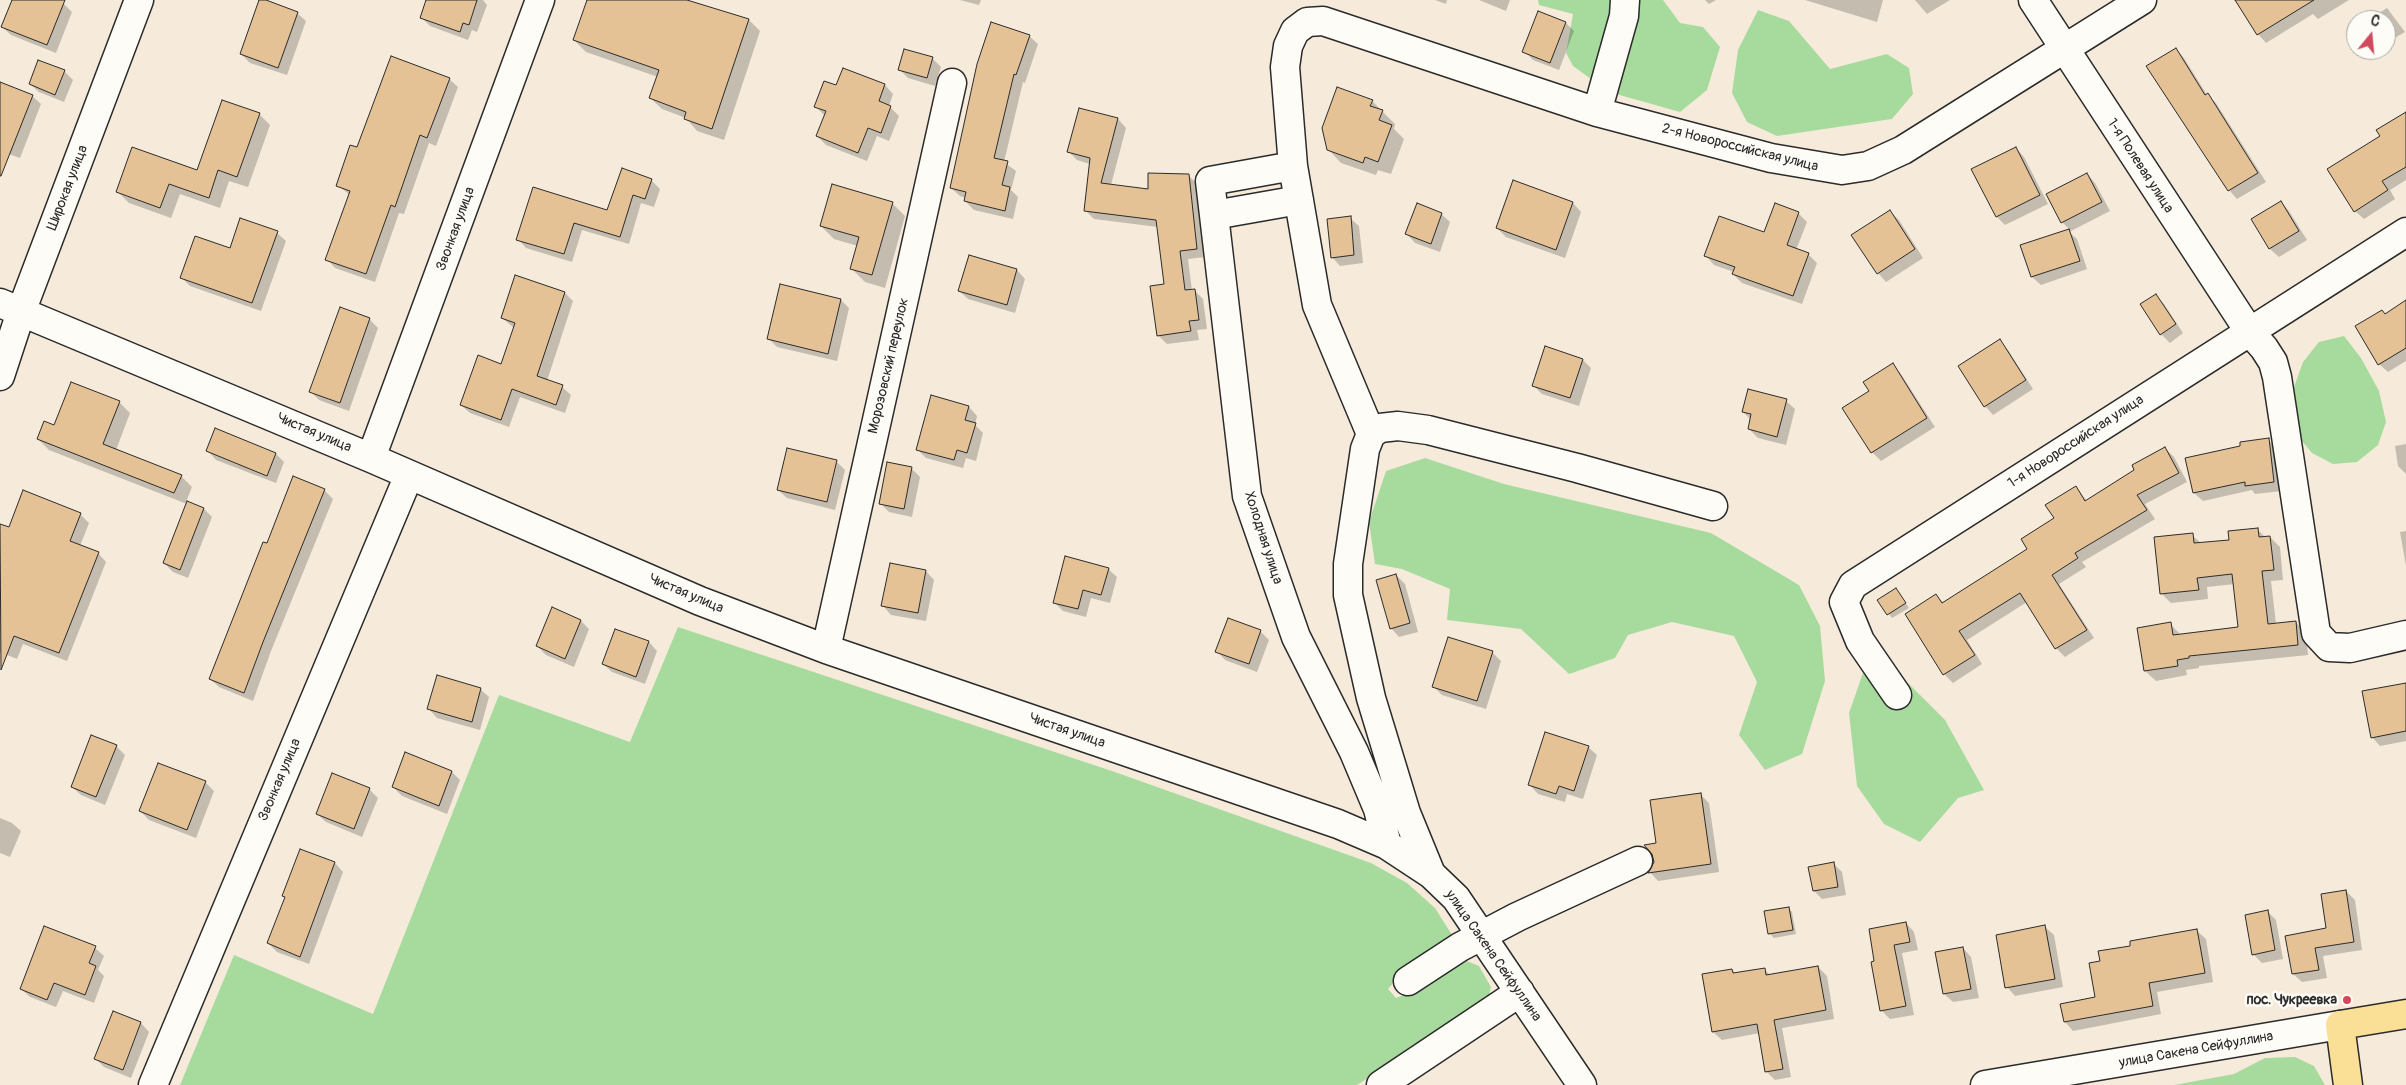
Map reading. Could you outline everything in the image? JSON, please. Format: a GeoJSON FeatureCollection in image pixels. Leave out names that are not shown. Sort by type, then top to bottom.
{"type":"FeatureCollection","features":[{"type":"Feature","properties":{"kind":"main road","name":"улица Сакена Сейфуллина"},"geometry":{"type":"LineString","coordinates":[[2340,1025],[2406,1014]]}},
{"type":"Feature","properties":{"kind":"main road"},"geometry":{"type":"LineString","coordinates":[[2340,1025],[2348,1085]]}},
{"type":"Feature","properties":{"kind":"street","name":"Широкая улица"},"geometry":{"type":"LineString","coordinates":[[0,376],[11,308],[138,0]]}},
{"type":"Feature","properties":{"kind":"street","name":"Звонкая улица"},"geometry":{"type":"LineString","coordinates":[[371,458],[540,0]]}},
{"type":"Feature","properties":{"kind":"street"},"geometry":{"type":"LineString","coordinates":[[1598,112],[1624,16],[1625,0]]}},
{"type":"Feature","properties":{"kind":"street","name":"1-я Полевая улица"},"geometry":{"type":"LineString","coordinates":[[2033,0],[2249,331],[2273,362],[2278,377],[2316,632],[2329,647],[2350,648],[2406,634]]}},
{"type":"Feature","properties":{"kind":"street","name":"2-я Новороссийская улица"},"geometry":{"type":"LineString","coordinates":[[1293,166],[1285,67],[1288,46],[1295,31],[1307,22],[1323,21],[1352,28],[1598,112],[1772,158],[1842,170],[1868,166],[1903,150],[2142,0]]}},
{"type":"Feature","properties":{"kind":"street","name":"Морозовский переулок"},"geometry":{"type":"LineString","coordinates":[[826,649],[952,82]]}},
{"type":"Feature","properties":{"kind":"street"},"geometry":{"type":"LineString","coordinates":[[1293,166],[1317,304],[1371,434]]}},
{"type":"Feature","properties":{"kind":"street","name":"Холодная улица"},"geometry":{"type":"LineString","coordinates":[[1293,166],[1210,180],[1247,496],[1296,636],[1354,752],[1378,809],[1387,845]]}},
{"type":"Feature","properties":{"kind":"street"},"geometry":{"type":"LineString","coordinates":[[1214,215],[1299,200]]}},
{"type":"Feature","properties":{"kind":"street","name":"1-я Новороссийская улица"},"geometry":{"type":"LineString","coordinates":[[1897,695],[1860,641],[1844,602],[1853,585],[2406,232]]}},
{"type":"Feature","properties":{"kind":"street","name":"Чистая улица"},"geometry":{"type":"LineString","coordinates":[[11,308],[371,458],[700,601],[826,649],[1338,824],[1387,845]]}},
{"type":"Feature","properties":{"kind":"street"},"geometry":{"type":"LineString","coordinates":[[1431,874],[1406,813],[1371,698],[1348,595],[1348,564],[1365,449],[1371,434],[1380,428],[1398,426],[1428,430],[1577,468],[1713,506]]}},
{"type":"Feature","properties":{"kind":"street","name":"Звонкая улица"},"geometry":{"type":"LineString","coordinates":[[153,1085],[408,475]]}},
{"type":"Feature","properties":{"kind":"street","name":"улица Сакена Сейфуллина"},"geometry":{"type":"LineString","coordinates":[[1387,845],[1431,874],[1456,898],[1582,1085]]}},
{"type":"Feature","properties":{"kind":"street"},"geometry":{"type":"LineString","coordinates":[[1408,981],[1460,947],[1517,917],[1638,861]]}},
{"type":"Feature","properties":{"kind":"street"},"geometry":{"type":"LineString","coordinates":[[1381,1085],[1520,992]]}},
{"type":"Feature","properties":{"kind":"street","name":"улица Сакена Сейфуллина"},"geometry":{"type":"LineString","coordinates":[[1985,1085],[2340,1025]]}},
{"type":"Feature","properties":{"kind":"green space"},"geometry":{"type":"Polygon","coordinates":[[[1538,0],[1663,0],[1680,23],[1703,27],[1720,47],[1707,90],[1680,112],[1609,92],[1573,66],[1566,53],[1573,14],[1539,5],[1538,0]]]}},
{"type":"Feature","properties":{"kind":"green space"},"geometry":{"type":"Polygon","coordinates":[[[1758,10],[1789,21],[1830,69],[1887,54],[1909,68],[1913,94],[1892,119],[1777,136],[1747,122],[1732,93],[1738,50],[1758,10]]]}},
{"type":"Feature","properties":{"kind":"green space"},"geometry":{"type":"Polygon","coordinates":[[[2344,336],[2361,358],[2379,391],[2386,422],[2378,445],[2357,462],[2333,464],[2312,453],[2302,441],[2296,422],[2293,390],[2303,362],[2319,342],[2344,336]]]}},
{"type":"Feature","properties":{"kind":"green space"},"geometry":{"type":"Polygon","coordinates":[[[1425,458],[1504,484],[1711,533],[1799,585],[1820,626],[1825,681],[1802,754],[1765,770],[1739,735],[1757,682],[1734,636],[1672,622],[1628,635],[1615,658],[1569,674],[1521,629],[1447,620],[1450,589],[1402,569],[1375,564],[1369,522],[1386,471],[1425,458]]]}},
{"type":"Feature","properties":{"kind":"green space"},"geometry":{"type":"Polygon","coordinates":[[[678,627],[1112,771],[1371,863],[1407,883],[1435,908],[1452,935],[1400,975],[1388,989],[1396,998],[1414,991],[1467,961],[1479,966],[1491,987],[1488,1001],[1357,1085],[180,1085],[234,955],[373,1014],[499,695],[630,742],[678,627]]]}},
{"type":"Feature","properties":{"kind":"green space"},"geometry":{"type":"Polygon","coordinates":[[[1872,647],[1945,720],[1984,790],[1958,798],[1920,842],[1884,824],[1857,786],[1849,713],[1872,647]]]}},
{"type":"Feature","properties":{"kind":"green space"},"geometry":{"type":"Polygon","coordinates":[[[2295,1057],[2314,1066],[2325,1085],[2174,1085],[2234,1074],[2265,1058],[2295,1057]]]}},
{"type":"Feature","properties":{"kind":"building"},"geometry":{"type":"Polygon","coordinates":[[[12,0],[65,0],[47,45],[1,27],[12,0]]]}},
{"type":"Feature","properties":{"kind":"building"},"geometry":{"type":"Polygon","coordinates":[[[259,0],[266,0],[298,12],[278,68],[240,54],[259,0]]]}},
{"type":"Feature","properties":{"kind":"building"},"geometry":{"type":"Polygon","coordinates":[[[426,0],[477,0],[469,25],[463,23],[460,32],[420,18],[426,0]]]}},
{"type":"Feature","properties":{"kind":"building"},"geometry":{"type":"Polygon","coordinates":[[[587,0],[687,0],[749,19],[712,129],[684,119],[686,112],[649,98],[659,70],[573,40],[587,0]]]}},
{"type":"Feature","properties":{"kind":"building"},"geometry":{"type":"Polygon","coordinates":[[[2235,0],[2314,0],[2257,35],[2235,0]]]}},
{"type":"Feature","properties":{"kind":"building"},"geometry":{"type":"Polygon","coordinates":[[[1538,11],[1566,22],[1550,63],[1522,52],[1538,11]]]}},
{"type":"Feature","properties":{"kind":"building"},"geometry":{"type":"Polygon","coordinates":[[[991,22],[1030,35],[1016,75],[1014,74],[994,158],[1008,161],[1002,185],[1010,187],[1005,211],[964,201],[966,192],[950,188],[977,64],[991,22]]]}},
{"type":"Feature","properties":{"kind":"building"},"geometry":{"type":"Polygon","coordinates":[[[2176,48],[2205,95],[2208,93],[2258,173],[2228,191],[2146,66],[2176,48]]]}},
{"type":"Feature","properties":{"kind":"building"},"geometry":{"type":"Polygon","coordinates":[[[904,49],[933,57],[927,78],[898,70],[904,49]]]}},
{"type":"Feature","properties":{"kind":"building"},"geometry":{"type":"Polygon","coordinates":[[[391,56],[450,78],[427,138],[420,135],[395,207],[391,205],[366,274],[325,260],[350,191],[336,186],[350,145],[357,147],[391,56]]]}},
{"type":"Feature","properties":{"kind":"building"},"geometry":{"type":"Polygon","coordinates":[[[38,60],[65,70],[55,95],[29,84],[38,60]]]}},
{"type":"Feature","properties":{"kind":"building"},"geometry":{"type":"Polygon","coordinates":[[[843,68],[885,84],[879,101],[891,106],[881,133],[868,128],[858,153],[816,136],[826,111],[814,107],[824,81],[836,85],[843,68]]]}},
{"type":"Feature","properties":{"kind":"building"},"geometry":{"type":"Polygon","coordinates":[[[0,82],[33,95],[1,176],[0,176],[0,82]]]}},
{"type":"Feature","properties":{"kind":"building"},"geometry":{"type":"Polygon","coordinates":[[[1337,87],[1373,100],[1370,106],[1383,110],[1379,120],[1392,125],[1378,162],[1365,157],[1363,163],[1327,150],[1322,128],[1337,87]]]}},
{"type":"Feature","properties":{"kind":"building"},"geometry":{"type":"Polygon","coordinates":[[[222,100],[260,113],[237,177],[218,170],[209,198],[169,184],[160,208],[116,192],[132,147],[197,170],[222,100]]]}},
{"type":"Feature","properties":{"kind":"building"},"geometry":{"type":"Polygon","coordinates":[[[1079,108],[1118,118],[1101,183],[1148,189],[1148,173],[1189,174],[1197,249],[1180,251],[1185,290],[1195,289],[1199,320],[1189,321],[1191,331],[1157,336],[1150,286],[1164,284],[1156,220],[1084,211],[1090,158],[1067,152],[1079,108]]]}},
{"type":"Feature","properties":{"kind":"building"},"geometry":{"type":"Polygon","coordinates":[[[2406,112],[2406,167],[2382,181],[2388,190],[2354,212],[2327,169],[2380,136],[2376,130],[2406,112]]]}},
{"type":"Feature","properties":{"kind":"building"},"geometry":{"type":"Polygon","coordinates":[[[2016,147],[2040,195],[1996,217],[1971,169],[2016,147]]]}},
{"type":"Feature","properties":{"kind":"building"},"geometry":{"type":"Polygon","coordinates":[[[622,168],[652,179],[645,199],[633,195],[620,237],[574,223],[564,254],[516,240],[533,187],[607,210],[622,168]]]}},
{"type":"Feature","properties":{"kind":"building"},"geometry":{"type":"Polygon","coordinates":[[[2087,173],[2102,202],[2061,223],[2046,194],[2087,173]]]}},
{"type":"Feature","properties":{"kind":"building"},"geometry":{"type":"Polygon","coordinates":[[[1513,180],[1573,202],[1556,250],[1496,228],[1513,180]]]}},
{"type":"Feature","properties":{"kind":"building"},"geometry":{"type":"Polygon","coordinates":[[[832,184],[893,202],[872,275],[850,269],[859,237],[820,226],[832,184]]]}},
{"type":"Feature","properties":{"kind":"building"},"geometry":{"type":"Polygon","coordinates":[[[2281,201],[2299,231],[2269,249],[2251,219],[2281,201]]]}},
{"type":"Feature","properties":{"kind":"building"},"geometry":{"type":"Polygon","coordinates":[[[1417,203],[1442,213],[1431,244],[1405,234],[1417,203]]]}},
{"type":"Feature","properties":{"kind":"building"},"geometry":{"type":"Polygon","coordinates":[[[1775,203],[1799,212],[1787,245],[1809,253],[1793,296],[1732,274],[1735,267],[1704,256],[1719,216],[1764,232],[1775,203]]]}},
{"type":"Feature","properties":{"kind":"building"},"geometry":{"type":"Polygon","coordinates":[[[1890,210],[1915,249],[1877,274],[1851,235],[1890,210]]]}},
{"type":"Feature","properties":{"kind":"building"},"geometry":{"type":"Polygon","coordinates":[[[1351,216],[1354,255],[1331,258],[1327,219],[1351,216]]]}},
{"type":"Feature","properties":{"kind":"building"},"geometry":{"type":"Polygon","coordinates":[[[240,218],[278,231],[252,303],[180,278],[195,236],[230,248],[240,218]]]}},
{"type":"Feature","properties":{"kind":"building"},"geometry":{"type":"Polygon","coordinates":[[[2069,229],[2080,261],[2031,277],[2020,245],[2069,229]]]}},
{"type":"Feature","properties":{"kind":"building"},"geometry":{"type":"Polygon","coordinates":[[[969,255],[1017,269],[1007,305],[958,291],[969,255]]]}},
{"type":"Feature","properties":{"kind":"building"},"geometry":{"type":"Polygon","coordinates":[[[515,275],[565,292],[537,376],[563,385],[556,405],[512,389],[501,420],[460,405],[478,355],[501,364],[515,323],[501,318],[515,275]]]}},
{"type":"Feature","properties":{"kind":"building"},"geometry":{"type":"Polygon","coordinates":[[[780,284],[841,299],[828,354],[767,339],[780,284]]]}},
{"type":"Feature","properties":{"kind":"building"},"geometry":{"type":"Polygon","coordinates":[[[2156,294],[2176,324],[2160,335],[2140,304],[2156,294]]]}},
{"type":"Feature","properties":{"kind":"building"},"geometry":{"type":"Polygon","coordinates":[[[2406,300],[2406,348],[2378,365],[2355,326],[2382,310],[2385,314],[2406,300]]]}},
{"type":"Feature","properties":{"kind":"building"},"geometry":{"type":"Polygon","coordinates":[[[340,307],[370,318],[340,403],[309,392],[340,307]]]}},
{"type":"Feature","properties":{"kind":"building"},"geometry":{"type":"Polygon","coordinates":[[[2000,339],[2026,380],[1984,407],[1958,366],[2000,339]]]}},
{"type":"Feature","properties":{"kind":"building"},"geometry":{"type":"Polygon","coordinates":[[[1545,346],[1583,359],[1570,398],[1532,386],[1545,346]]]}},
{"type":"Feature","properties":{"kind":"building"},"geometry":{"type":"Polygon","coordinates":[[[1893,363],[1927,418],[1871,453],[1842,408],[1869,391],[1863,382],[1893,363]]]}},
{"type":"Feature","properties":{"kind":"building"},"geometry":{"type":"Polygon","coordinates":[[[71,382],[120,401],[103,444],[182,475],[174,493],[37,439],[44,421],[54,425],[71,382]]]}},
{"type":"Feature","properties":{"kind":"building"},"geometry":{"type":"Polygon","coordinates":[[[1748,389],[1787,399],[1777,437],[1748,429],[1751,414],[1742,412],[1748,389]]]}},
{"type":"Feature","properties":{"kind":"building"},"geometry":{"type":"Polygon","coordinates":[[[931,395],[969,406],[965,420],[976,423],[967,453],[957,450],[954,460],[916,450],[931,395]]]}},
{"type":"Feature","properties":{"kind":"building"},"geometry":{"type":"Polygon","coordinates":[[[215,428],[276,453],[267,476],[206,451],[215,428]]]}},
{"type":"Feature","properties":{"kind":"building"},"geometry":{"type":"Polygon","coordinates":[[[2269,438],[2274,482],[2245,486],[2245,482],[2193,493],[2185,458],[2240,446],[2240,442],[2269,438]]]}},
{"type":"Feature","properties":{"kind":"building"},"geometry":{"type":"Polygon","coordinates":[[[2165,447],[2179,473],[2137,495],[2147,510],[2075,553],[2078,558],[2052,575],[2087,630],[2055,649],[2020,593],[1959,631],[1975,655],[1943,675],[1905,614],[1936,594],[1942,603],[2027,549],[2021,539],[2054,518],[2045,505],[2076,486],[2085,501],[2134,470],[2132,465],[2165,447]]]}},
{"type":"Feature","properties":{"kind":"building"},"geometry":{"type":"Polygon","coordinates":[[[787,448],[837,460],[827,502],[777,490],[787,448]]]}},
{"type":"Feature","properties":{"kind":"building"},"geometry":{"type":"Polygon","coordinates":[[[887,462],[912,467],[904,509],[879,504],[887,462]]]}},
{"type":"Feature","properties":{"kind":"building"},"geometry":{"type":"Polygon","coordinates":[[[293,476],[325,489],[244,693],[209,679],[263,542],[267,543],[293,476]]]}},
{"type":"Feature","properties":{"kind":"building"},"geometry":{"type":"Polygon","coordinates":[[[23,490],[81,513],[70,541],[99,552],[59,653],[14,636],[1,670],[0,524],[9,527],[23,490]]]}},
{"type":"Feature","properties":{"kind":"building"},"geometry":{"type":"Polygon","coordinates":[[[187,501],[204,508],[180,570],[163,563],[187,501]]]}},
{"type":"Feature","properties":{"kind":"building"},"geometry":{"type":"Polygon","coordinates":[[[2258,528],[2259,537],[2270,536],[2274,570],[2262,571],[2268,624],[2296,621],[2298,645],[2189,656],[2189,658],[2177,660],[2178,666],[2144,671],[2137,628],[2171,622],[2173,635],[2238,627],[2232,574],[2197,578],[2199,590],[2160,594],[2154,537],[2193,533],[2194,543],[2229,540],[2228,531],[2258,528]]]}},
{"type":"Feature","properties":{"kind":"building"},"geometry":{"type":"Polygon","coordinates":[[[1065,556],[1109,568],[1101,595],[1083,590],[1078,609],[1053,603],[1065,556]]]}},
{"type":"Feature","properties":{"kind":"building"},"geometry":{"type":"Polygon","coordinates":[[[890,563],[926,570],[918,613],[881,606],[890,563]]]}},
{"type":"Feature","properties":{"kind":"building"},"geometry":{"type":"Polygon","coordinates":[[[1396,574],[1410,623],[1390,629],[1376,580],[1396,574]]]}},
{"type":"Feature","properties":{"kind":"building"},"geometry":{"type":"Polygon","coordinates":[[[1896,588],[1906,603],[1887,615],[1877,600],[1896,588]]]}},
{"type":"Feature","properties":{"kind":"building"},"geometry":{"type":"Polygon","coordinates":[[[552,607],[581,620],[565,659],[536,646],[552,607]]]}},
{"type":"Feature","properties":{"kind":"building"},"geometry":{"type":"Polygon","coordinates":[[[1228,618],[1261,630],[1249,664],[1215,652],[1228,618]]]}},
{"type":"Feature","properties":{"kind":"building"},"geometry":{"type":"Polygon","coordinates":[[[615,629],[649,641],[636,677],[602,664],[615,629]]]}},
{"type":"Feature","properties":{"kind":"building"},"geometry":{"type":"Polygon","coordinates":[[[1448,637],[1493,651],[1477,701],[1432,687],[1448,637]]]}},
{"type":"Feature","properties":{"kind":"building"},"geometry":{"type":"Polygon","coordinates":[[[437,675],[481,688],[472,722],[427,709],[437,675]]]}},
{"type":"Feature","properties":{"kind":"building"},"geometry":{"type":"Polygon","coordinates":[[[2406,683],[2406,731],[2371,738],[2362,691],[2406,683]]]}},
{"type":"Feature","properties":{"kind":"building"},"geometry":{"type":"Polygon","coordinates":[[[1545,732],[1589,746],[1574,791],[1559,786],[1556,794],[1528,785],[1545,732]]]}},
{"type":"Feature","properties":{"kind":"building"},"geometry":{"type":"Polygon","coordinates":[[[91,735],[117,745],[96,797],[71,787],[91,735]]]}},
{"type":"Feature","properties":{"kind":"building"},"geometry":{"type":"Polygon","coordinates":[[[405,752],[452,771],[439,806],[392,787],[405,752]]]}},
{"type":"Feature","properties":{"kind":"building"},"geometry":{"type":"Polygon","coordinates":[[[158,763],[206,781],[187,830],[139,811],[158,763]]]}},
{"type":"Feature","properties":{"kind":"building"},"geometry":{"type":"Polygon","coordinates":[[[332,773],[370,788],[354,829],[316,814],[332,773]]]}},
{"type":"Feature","properties":{"kind":"building"},"geometry":{"type":"Polygon","coordinates":[[[1701,793],[1711,864],[1648,873],[1654,862],[1652,854],[1644,845],[1656,843],[1650,800],[1701,793]]]}},
{"type":"Feature","properties":{"kind":"building"},"geometry":{"type":"Polygon","coordinates":[[[300,849],[335,862],[300,957],[267,943],[285,897],[282,896],[300,849]]]}},
{"type":"Feature","properties":{"kind":"building"},"geometry":{"type":"Polygon","coordinates":[[[1834,862],[1838,887],[1813,891],[1808,867],[1834,862]]]}},
{"type":"Feature","properties":{"kind":"building"},"geometry":{"type":"Polygon","coordinates":[[[2346,890],[2354,942],[2315,948],[2319,970],[2292,974],[2285,936],[2326,928],[2321,894],[2346,890]]]}},
{"type":"Feature","properties":{"kind":"building"},"geometry":{"type":"Polygon","coordinates":[[[1789,907],[1793,930],[1768,934],[1764,911],[1789,907]]]}},
{"type":"Feature","properties":{"kind":"building"},"geometry":{"type":"Polygon","coordinates":[[[2268,910],[2275,950],[2252,955],[2245,915],[2268,910]]]}},
{"type":"Feature","properties":{"kind":"building"},"geometry":{"type":"Polygon","coordinates":[[[1906,922],[1910,942],[1894,945],[1906,1006],[1880,1011],[1871,962],[1874,961],[1869,929],[1906,922]]]}},
{"type":"Feature","properties":{"kind":"building"},"geometry":{"type":"Polygon","coordinates":[[[2045,925],[2055,979],[2005,988],[1996,935],[2045,925]]]}},
{"type":"Feature","properties":{"kind":"building"},"geometry":{"type":"Polygon","coordinates":[[[44,926],[96,946],[89,963],[96,966],[85,995],[54,983],[47,1000],[20,989],[44,926]]]}},
{"type":"Feature","properties":{"kind":"building"},"geometry":{"type":"Polygon","coordinates":[[[2197,929],[2205,973],[2149,983],[2153,1006],[2064,1022],[2060,1004],[2095,997],[2089,963],[2100,961],[2098,951],[2130,946],[2130,941],[2197,929]]]}},
{"type":"Feature","properties":{"kind":"building"},"geometry":{"type":"Polygon","coordinates":[[[1963,947],[1971,989],[1943,994],[1935,952],[1963,947]]]}},
{"type":"Feature","properties":{"kind":"building"},"geometry":{"type":"Polygon","coordinates":[[[1818,966],[1826,1010],[1774,1020],[1783,1069],[1765,1072],[1757,1024],[1712,1032],[1702,974],[1732,969],[1733,973],[1765,968],[1766,975],[1818,966]]]}},
{"type":"Feature","properties":{"kind":"building"},"geometry":{"type":"Polygon","coordinates":[[[113,1011],[141,1022],[123,1070],[94,1059],[113,1011]]]}},
{"type":"Feature","properties":{"kind":"place","name":"пос. Чукреевка"},"geometry":{"type":"Point","coordinates":[2347,1000]}}]}
